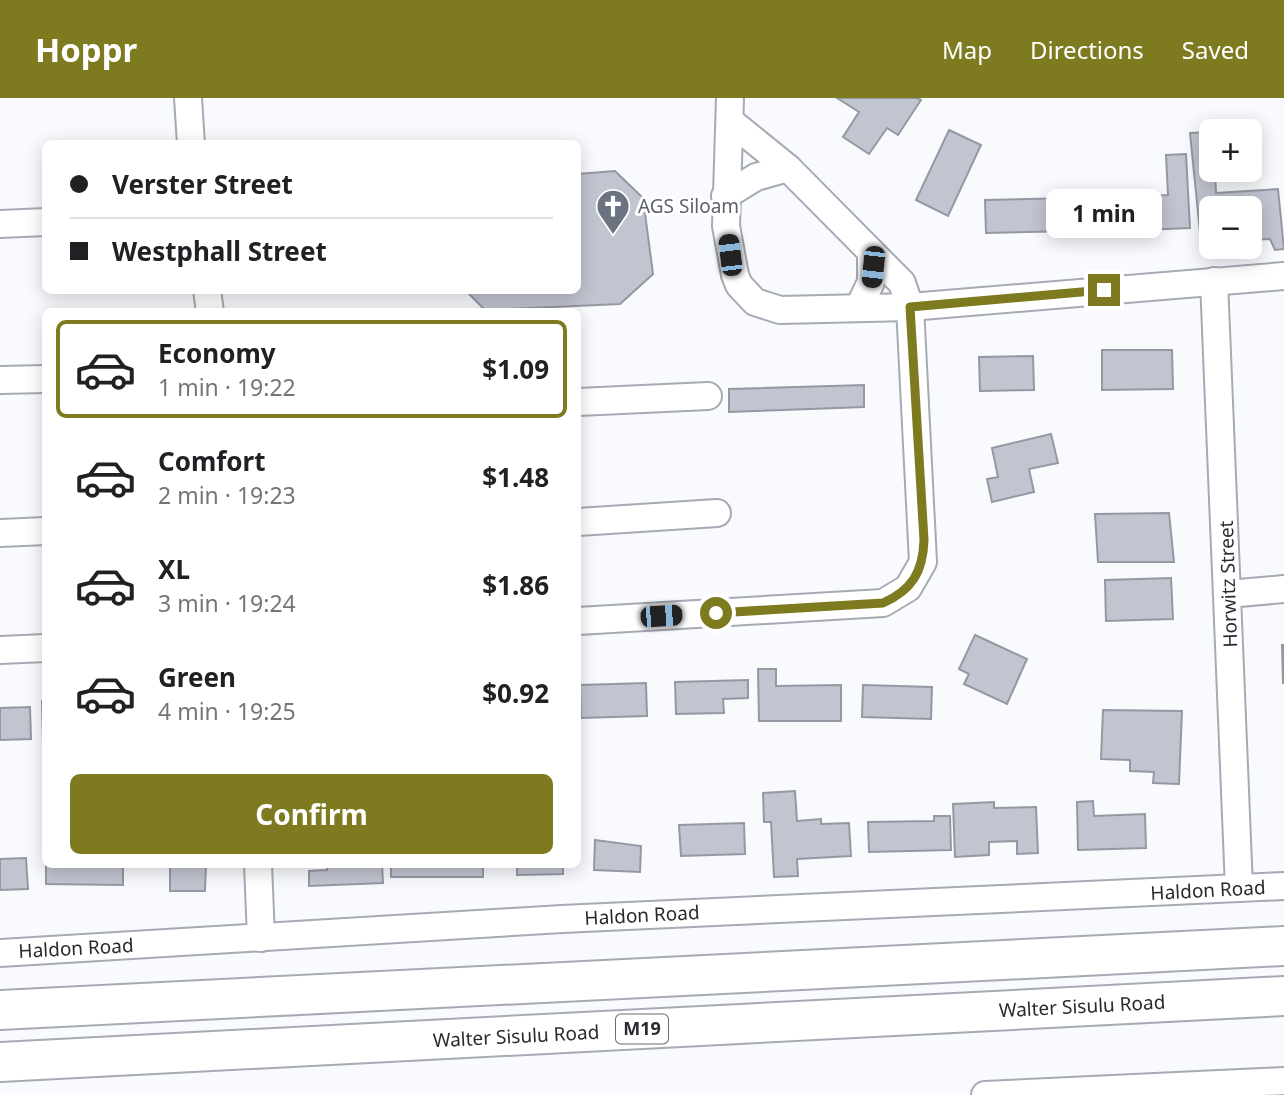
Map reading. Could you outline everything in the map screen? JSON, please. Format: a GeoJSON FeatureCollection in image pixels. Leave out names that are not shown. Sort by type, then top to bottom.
{"type":"FeatureCollection","features":[{"type":"Feature","properties":{"kind":"highway"},"geometry":{"type":"LineString","coordinates":[[0,1010],[1284,946]]}},
{"type":"Feature","properties":{"kind":"highway","name":"Walter Sisulu Road"},"geometry":{"type":"LineString","coordinates":[[0,1062],[1284,996]]}},
{"type":"Feature","properties":{"kind":"street"},"geometry":{"type":"LineString","coordinates":[[188,98],[191,140]]}},
{"type":"Feature","properties":{"kind":"street"},"geometry":{"type":"LineString","coordinates":[[581,621],[883,603],[901,595],[917,576],[923,562],[924,540],[910,307],[898,275],[730,109]]}},
{"type":"Feature","properties":{"kind":"street"},"geometry":{"type":"LineString","coordinates":[[730,109],[725,196],[732,266],[739,285],[755,302],[780,310],[910,307],[1284,276]]}},
{"type":"Feature","properties":{"kind":"street"},"geometry":{"type":"LineString","coordinates":[[725,196],[756,177],[788,169]]}},
{"type":"Feature","properties":{"kind":"street"},"geometry":{"type":"LineString","coordinates":[[0,224],[42,222]]}},
{"type":"Feature","properties":{"kind":"street"},"geometry":{"type":"LineString","coordinates":[[859,307],[871,282],[871,251]]}},
{"type":"Feature","properties":{"kind":"street","name":"Horwitz Street"},"geometry":{"type":"LineString","coordinates":[[1214,281],[1239,888]]}},
{"type":"Feature","properties":{"kind":"street"},"geometry":{"type":"LineString","coordinates":[[0,380],[42,379]]}},
{"type":"Feature","properties":{"kind":"street"},"geometry":{"type":"LineString","coordinates":[[581,402],[708,396]]}},
{"type":"Feature","properties":{"kind":"street"},"geometry":{"type":"LineString","coordinates":[[581,522],[718,513]]}},
{"type":"Feature","properties":{"kind":"street"},"geometry":{"type":"LineString","coordinates":[[0,533],[42,531]]}},
{"type":"Feature","properties":{"kind":"street"},"geometry":{"type":"LineString","coordinates":[[1228,594],[1284,589]]}},
{"type":"Feature","properties":{"kind":"street"},"geometry":{"type":"LineString","coordinates":[[0,650],[42,648]]}},
{"type":"Feature","properties":{"kind":"street"},"geometry":{"type":"LineString","coordinates":[[258,868],[261,938]]}},
{"type":"Feature","properties":{"kind":"street","name":"Haldon Road"},"geometry":{"type":"LineString","coordinates":[[0,953],[562,919],[1284,886]]}},
{"type":"Feature","properties":{"kind":"street"},"geometry":{"type":"LineString","coordinates":[[985,1095],[1284,1081]]}},
{"type":"Feature","properties":{"kind":"building"},"geometry":{"type":"Polygon","coordinates":[[[837,98],[921,100],[898,135],[887,128],[869,154],[843,137],[859,112],[837,98]]]}},
{"type":"Feature","properties":{"kind":"building"},"geometry":{"type":"Polygon","coordinates":[[[949,130],[981,145],[948,216],[916,200],[949,130]]]}},
{"type":"Feature","properties":{"kind":"building"},"geometry":{"type":"Polygon","coordinates":[[[1190,133],[1199,133],[1199,182],[1216,182],[1216,193],[1278,189],[1284,249],[1275,250],[1270,239],[1262,239],[1262,196],[1199,196],[1199,222],[1190,133]]]}},
{"type":"Feature","properties":{"kind":"building"},"geometry":{"type":"Polygon","coordinates":[[[1186,154],[1190,228],[1117,231],[1115,197],[1168,195],[1166,155],[1186,154]]]}},
{"type":"Feature","properties":{"kind":"building","name":"AGS Siloam"},"geometry":{"type":"Polygon","coordinates":[[[615,171],[643,198],[653,274],[620,304],[483,308],[469,294],[581,294],[581,174],[615,171]]]}},
{"type":"Feature","properties":{"kind":"building"},"geometry":{"type":"Polygon","coordinates":[[[1071,198],[1072,231],[986,233],[985,200],[1071,198]]]}},
{"type":"Feature","properties":{"kind":"building"},"geometry":{"type":"Polygon","coordinates":[[[1102,350],[1172,350],[1173,389],[1102,390],[1102,350]]]}},
{"type":"Feature","properties":{"kind":"building"},"geometry":{"type":"Polygon","coordinates":[[[1033,356],[1034,390],[980,391],[979,357],[1033,356]]]}},
{"type":"Feature","properties":{"kind":"building"},"geometry":{"type":"Polygon","coordinates":[[[864,385],[864,407],[729,412],[729,389],[864,385]]]}},
{"type":"Feature","properties":{"kind":"building"},"geometry":{"type":"Polygon","coordinates":[[[1051,434],[1058,463],[1029,469],[1034,492],[992,502],[987,479],[998,477],[992,448],[1051,434]]]}},
{"type":"Feature","properties":{"kind":"building"},"geometry":{"type":"Polygon","coordinates":[[[1169,513],[1174,562],[1098,562],[1095,514],[1169,513]]]}},
{"type":"Feature","properties":{"kind":"building"},"geometry":{"type":"Polygon","coordinates":[[[1171,578],[1173,619],[1106,621],[1105,580],[1171,578]]]}},
{"type":"Feature","properties":{"kind":"building"},"geometry":{"type":"Polygon","coordinates":[[[975,635],[1027,659],[1007,704],[964,684],[969,674],[959,669],[975,635]]]}},
{"type":"Feature","properties":{"kind":"building"},"geometry":{"type":"Polygon","coordinates":[[[1284,645],[1284,683],[1283,683],[1284,645]]]}},
{"type":"Feature","properties":{"kind":"building"},"geometry":{"type":"Polygon","coordinates":[[[758,669],[776,669],[776,686],[841,685],[841,721],[759,721],[758,669]]]}},
{"type":"Feature","properties":{"kind":"building"},"geometry":{"type":"Polygon","coordinates":[[[748,680],[748,698],[723,699],[724,713],[676,714],[675,682],[748,680]]]}},
{"type":"Feature","properties":{"kind":"building"},"geometry":{"type":"Polygon","coordinates":[[[646,683],[647,716],[581,718],[581,685],[646,683]]]}},
{"type":"Feature","properties":{"kind":"building"},"geometry":{"type":"Polygon","coordinates":[[[863,685],[932,687],[931,719],[862,717],[863,685]]]}},
{"type":"Feature","properties":{"kind":"building"},"geometry":{"type":"Polygon","coordinates":[[[30,707],[31,739],[0,740],[0,708],[30,707]]]}},
{"type":"Feature","properties":{"kind":"building"},"geometry":{"type":"Polygon","coordinates":[[[1103,710],[1182,711],[1179,784],[1153,783],[1154,772],[1130,771],[1130,760],[1101,759],[1103,710]]]}},
{"type":"Feature","properties":{"kind":"building"},"geometry":{"type":"Polygon","coordinates":[[[795,791],[797,821],[821,819],[821,824],[849,823],[851,856],[797,859],[798,876],[774,877],[771,822],[764,822],[763,793],[795,791]]]}},
{"type":"Feature","properties":{"kind":"building"},"geometry":{"type":"Polygon","coordinates":[[[1093,801],[1094,816],[1145,814],[1146,848],[1078,850],[1077,802],[1093,801]]]}},
{"type":"Feature","properties":{"kind":"building"},"geometry":{"type":"Polygon","coordinates":[[[994,802],[994,808],[1036,807],[1038,853],[1017,854],[1017,841],[989,842],[989,855],[955,857],[953,804],[994,802]]]}},
{"type":"Feature","properties":{"kind":"building"},"geometry":{"type":"Polygon","coordinates":[[[934,816],[950,816],[951,850],[869,852],[868,822],[934,821],[934,816]]]}},
{"type":"Feature","properties":{"kind":"building"},"geometry":{"type":"Polygon","coordinates":[[[744,823],[745,854],[681,856],[679,825],[744,823]]]}},
{"type":"Feature","properties":{"kind":"building"},"geometry":{"type":"Polygon","coordinates":[[[595,840],[641,846],[640,872],[594,870],[595,840]]]}},
{"type":"Feature","properties":{"kind":"building"},"geometry":{"type":"Polygon","coordinates":[[[26,858],[28,889],[0,890],[0,859],[26,858]]]}},
{"type":"Feature","properties":{"kind":"building"},"geometry":{"type":"Polygon","coordinates":[[[46,868],[123,868],[123,885],[46,884],[46,868]]]}},
{"type":"Feature","properties":{"kind":"building"},"geometry":{"type":"Polygon","coordinates":[[[170,868],[206,868],[205,891],[170,891],[170,868]]]}},
{"type":"Feature","properties":{"kind":"building"},"geometry":{"type":"Polygon","coordinates":[[[382,868],[383,883],[309,886],[309,871],[382,868]]]}},
{"type":"Feature","properties":{"kind":"building"},"geometry":{"type":"Polygon","coordinates":[[[391,868],[483,868],[483,877],[391,877],[391,868]]]}},
{"type":"Feature","properties":{"kind":"building"},"geometry":{"type":"Polygon","coordinates":[[[517,868],[563,868],[563,874],[517,875],[517,868]]]}},
{"type":"Feature","properties":{"kind":"place","name":"AGS Siloam"},"geometry":{"type":"Point","coordinates":[613,236]}},
{"type":"Feature","properties":{"kind":"route"},"geometry":{"type":"LineString","coordinates":[[716,613],[883,603],[901,595],[917,576],[923,562],[924,540],[910,307],[1104,290]]}}]}
